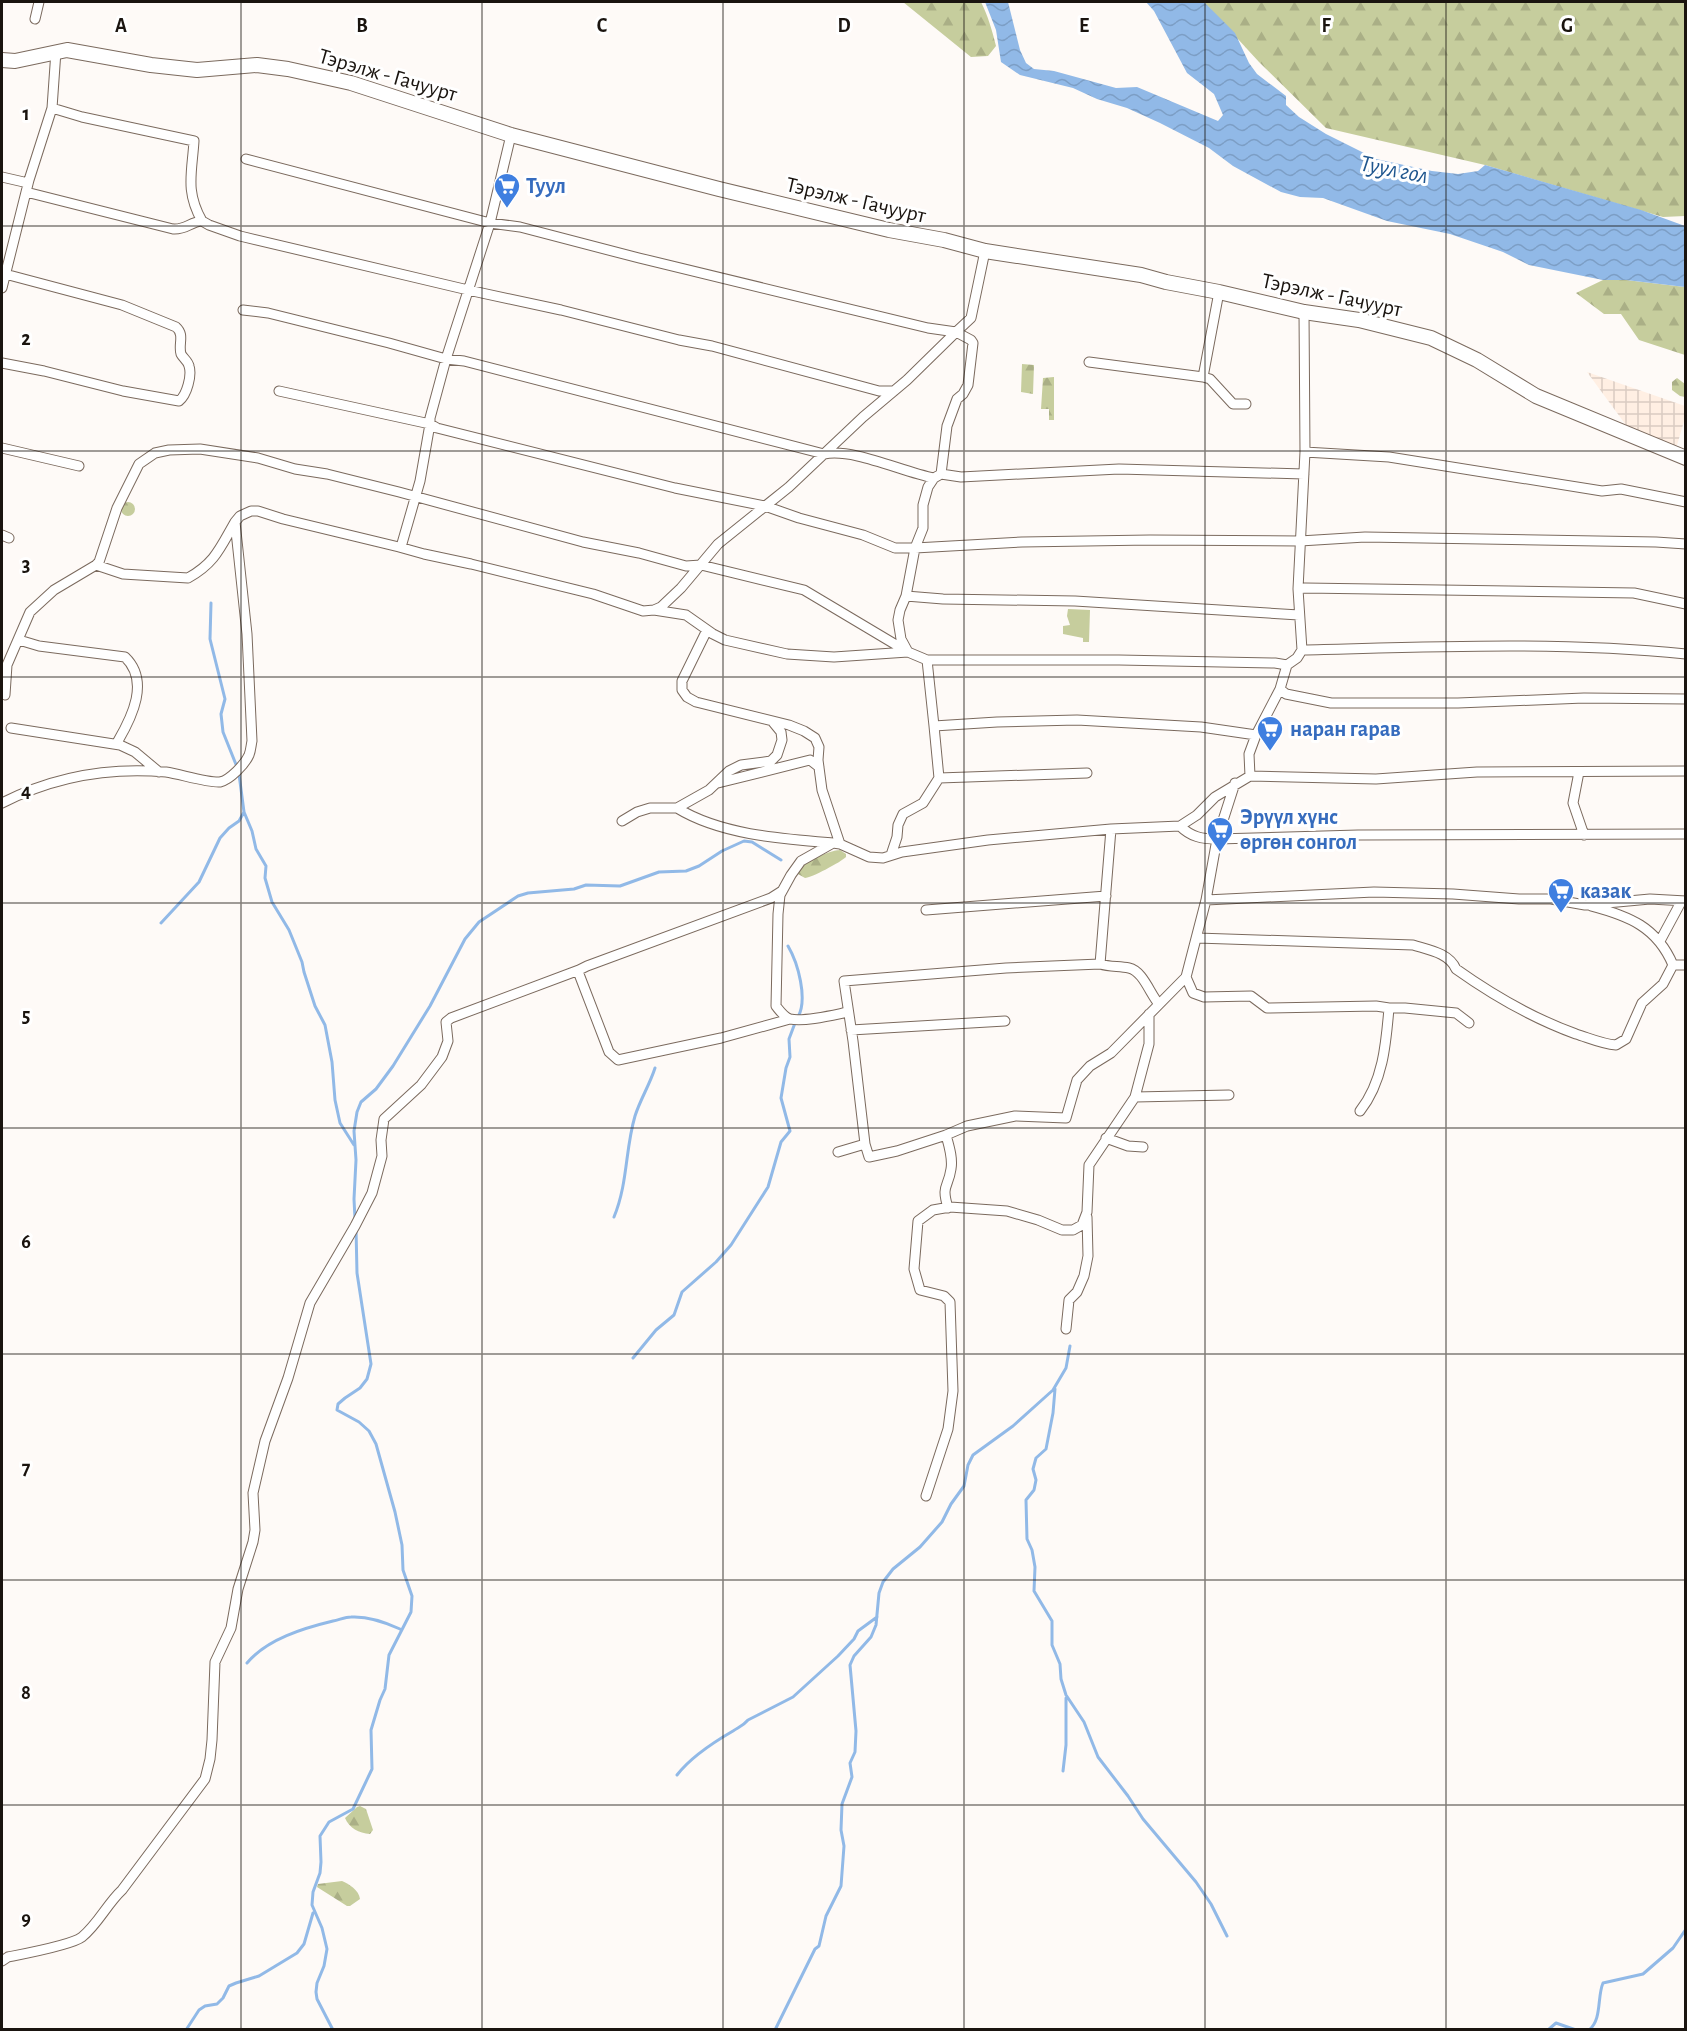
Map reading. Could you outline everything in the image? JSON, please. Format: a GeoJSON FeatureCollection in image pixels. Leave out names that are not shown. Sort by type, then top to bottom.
{"type":"FeatureCollection","features":[{"type":"Feature","properties":{"kind":"main road","name":"Тэрэлж - Гачуурт"},"geometry":{"type":"LineString","coordinates":[[2,60],[15,61],[56,51],[74,51],[151,65],[197,70],[257,65],[288,69],[351,83],[511,135],[742,195],[889,230],[985,250],[1141,275],[1304,312],[1359,320],[1431,338],[1477,360],[1544,400],[1686,458]]}},
{"type":"Feature","properties":{"kind":"street"},"geometry":{"type":"LineString","coordinates":[[35,19],[39,2]]}},
{"type":"Feature","properties":{"kind":"street"},"geometry":{"type":"LineString","coordinates":[[2,288],[5,268],[27,188],[52,108],[56,51]]}},
{"type":"Feature","properties":{"kind":"street"},"geometry":{"type":"LineString","coordinates":[[52,108],[81,117],[194,141],[191,191],[194,205],[202,220],[209,225],[240,236],[722,348],[879,391],[894,391]]}},
{"type":"Feature","properties":{"kind":"street"},"geometry":{"type":"LineString","coordinates":[[401,548],[427,450],[430,418],[446,359],[490,223],[511,135]]}},
{"type":"Feature","properties":{"kind":"street"},"geometry":{"type":"LineString","coordinates":[[246,159],[490,223],[520,227],[928,328],[956,332],[971,340],[973,343],[972,359],[968,385],[957,399],[947,426],[938,476],[928,487],[923,505],[922,528],[898,620],[901,639],[908,652]]}},
{"type":"Feature","properties":{"kind":"street"},"geometry":{"type":"LineString","coordinates":[[2,177],[27,188],[173,229],[181,230],[193,222],[202,220]]}},
{"type":"Feature","properties":{"kind":"street"},"geometry":{"type":"LineString","coordinates":[[654,610],[661,607],[681,588],[718,544],[789,487],[863,417],[908,380],[971,318],[985,250]]}},
{"type":"Feature","properties":{"kind":"street"},"geometry":{"type":"LineString","coordinates":[[2,363],[123,391],[179,401],[184,397],[189,366],[181,354],[181,333],[176,327],[122,305],[5,268]]}},
{"type":"Feature","properties":{"kind":"street"},"geometry":{"type":"LineString","coordinates":[[1203,377],[1219,292]]}},
{"type":"Feature","properties":{"kind":"street"},"geometry":{"type":"LineString","coordinates":[[243,310],[268,313],[446,359],[464,361],[824,454],[834,452],[864,458],[915,475],[961,477],[1119,469],[1304,474]]}},
{"type":"Feature","properties":{"kind":"street"},"geometry":{"type":"LineString","coordinates":[[1250,776],[1249,754],[1256,735],[1280,689],[1287,666],[1297,658],[1302,650],[1298,589],[1305,452],[1304,312]]}},
{"type":"Feature","properties":{"kind":"street"},"geometry":{"type":"LineString","coordinates":[[1089,362],[1203,377],[1210,379],[1233,404],[1246,404]]}},
{"type":"Feature","properties":{"kind":"street"},"geometry":{"type":"LineString","coordinates":[[279,391],[430,424],[437,428],[709,496],[765,506],[799,518],[863,535],[895,548],[1022,542],[1300,541],[1365,537],[1686,544]]}},
{"type":"Feature","properties":{"kind":"street"},"geometry":{"type":"LineString","coordinates":[[2,448],[80,466]]}},
{"type":"Feature","properties":{"kind":"street"},"geometry":{"type":"LineString","coordinates":[[5,695],[4,666],[19,640],[30,612],[54,590],[99,562],[117,508],[139,464],[155,453],[169,450],[210,449],[327,474],[583,542],[655,556],[686,566],[700,565],[804,590],[908,652],[927,660],[1119,660],[1275,663],[1287,666]]}},
{"type":"Feature","properties":{"kind":"street"},"geometry":{"type":"LineString","coordinates":[[1305,452],[1389,457],[1602,491],[1621,489],[1686,502]]}},
{"type":"Feature","properties":{"kind":"street"},"geometry":{"type":"LineString","coordinates":[[96,565],[123,574],[188,578],[203,568],[219,552],[240,516],[250,511],[258,511],[424,555],[490,568],[593,594],[643,611],[654,610],[686,615],[725,640],[787,654],[834,657],[908,652]]}},
{"type":"Feature","properties":{"kind":"street"},"geometry":{"type":"LineString","coordinates":[[2,803],[43,784],[119,770],[179,773],[218,782],[228,779],[249,756],[252,741],[247,634],[235,522]]}},
{"type":"Feature","properties":{"kind":"street"},"geometry":{"type":"LineString","coordinates":[[1298,589],[1634,593],[1686,603]]}},
{"type":"Feature","properties":{"kind":"street"},"geometry":{"type":"LineString","coordinates":[[906,596],[943,599],[1075,601],[1299,615]]}},
{"type":"Feature","properties":{"kind":"street"},"geometry":{"type":"LineString","coordinates":[[707,630],[682,681],[682,690],[696,702],[789,724],[815,738],[819,747],[822,790],[837,843]]}},
{"type":"Feature","properties":{"kind":"street"},"geometry":{"type":"LineString","coordinates":[[19,640],[60,649],[125,657],[130,662],[138,689],[132,714],[118,741],[120,745]]}},
{"type":"Feature","properties":{"kind":"street"},"geometry":{"type":"LineString","coordinates":[[1302,650],[1538,646],[1620,647],[1686,654]]}},
{"type":"Feature","properties":{"kind":"street"},"geometry":{"type":"LineString","coordinates":[[891,855],[903,814],[923,802],[939,778],[927,660]]}},
{"type":"Feature","properties":{"kind":"street"},"geometry":{"type":"LineString","coordinates":[[1280,689],[1286,694],[1331,703],[1458,703],[1584,698],[1686,699]]}},
{"type":"Feature","properties":{"kind":"street"},"geometry":{"type":"LineString","coordinates":[[622,821],[650,808],[677,808],[694,800],[718,783],[729,771],[741,765],[771,761],[777,755],[782,740],[781,732],[772,721]]}},
{"type":"Feature","properties":{"kind":"street"},"geometry":{"type":"LineString","coordinates":[[934,726],[997,722],[1123,721],[1209,728],[1256,735]]}},
{"type":"Feature","properties":{"kind":"street"},"geometry":{"type":"LineString","coordinates":[[11,728],[120,745],[135,752],[159,772]]}},
{"type":"Feature","properties":{"kind":"street"},"geometry":{"type":"LineString","coordinates":[[718,783],[810,760],[819,767]]}},
{"type":"Feature","properties":{"kind":"street"},"geometry":{"type":"LineString","coordinates":[[677,808],[725,827],[771,838],[837,843],[869,857],[883,858],[988,840],[1111,829],[1180,826],[1197,815],[1215,796],[1250,776],[1376,779],[1477,772],[1686,771]]}},
{"type":"Feature","properties":{"kind":"street"},"geometry":{"type":"LineString","coordinates":[[939,778],[1088,772]]}},
{"type":"Feature","properties":{"kind":"street"},"geometry":{"type":"LineString","coordinates":[[1579,772],[1573,803],[1584,834]]}},
{"type":"Feature","properties":{"kind":"street"},"geometry":{"type":"LineString","coordinates":[[1159,1004],[1137,971],[1131,968],[1100,964],[1017,967],[844,981],[865,1144],[869,1157],[897,1151],[967,1126],[1015,1116],[1066,1118],[1077,1080],[1090,1066],[1111,1053],[1186,977],[1206,900],[1217,839],[1235,783]]}},
{"type":"Feature","properties":{"kind":"street"},"geometry":{"type":"LineString","coordinates":[[1180,826],[1202,839],[1358,835],[1686,834]]}},
{"type":"Feature","properties":{"kind":"street"},"geometry":{"type":"LineString","coordinates":[[1100,964],[1111,829]]}},
{"type":"Feature","properties":{"kind":"street"},"geometry":{"type":"LineString","coordinates":[[790,1019],[783,1015],[776,1006],[778,914],[782,891],[801,861],[837,843]]}},
{"type":"Feature","properties":{"kind":"street"},"geometry":{"type":"LineString","coordinates":[[2,1960],[80,1938],[93,1926],[110,1901],[122,1890],[205,1779],[212,1740],[215,1662],[231,1629],[238,1589],[253,1542],[255,1530],[253,1493],[265,1441],[288,1378],[310,1303],[372,1193],[382,1156],[381,1140],[384,1119],[421,1085],[442,1058],[448,1041],[446,1022],[450,1018],[771,898],[782,891]]}},
{"type":"Feature","properties":{"kind":"street"},"geometry":{"type":"LineString","coordinates":[[1206,900],[1374,892],[1551,899],[1586,905],[1638,922],[1660,941],[1672,965]]}},
{"type":"Feature","properties":{"kind":"street"},"geometry":{"type":"LineString","coordinates":[[926,910],[1106,896]]}},
{"type":"Feature","properties":{"kind":"street"},"geometry":{"type":"LineString","coordinates":[[1586,905],[1650,899],[1683,901],[1660,941]]}},
{"type":"Feature","properties":{"kind":"street"},"geometry":{"type":"LineString","coordinates":[[1197,939],[1413,945],[1441,954],[1453,961],[1456,969],[1512,1006],[1555,1026],[1601,1043],[1616,1045],[1626,1039],[1642,1003],[1663,984],[1672,965]]}},
{"type":"Feature","properties":{"kind":"street"},"geometry":{"type":"LineString","coordinates":[[1672,965],[1686,965]]}},
{"type":"Feature","properties":{"kind":"street"},"geometry":{"type":"LineString","coordinates":[[579,970],[582,984],[609,1052],[618,1060],[721,1038],[790,1019],[823,1017],[848,1012]]}},
{"type":"Feature","properties":{"kind":"street"},"geometry":{"type":"LineString","coordinates":[[1186,977],[1193,993],[1204,997],[1251,996],[1268,1008],[1376,1006],[1405,1008],[1456,1014],[1469,1023]]}},
{"type":"Feature","properties":{"kind":"street"},"geometry":{"type":"LineString","coordinates":[[1360,1111],[1369,1100],[1383,1061],[1389,1008]]}},
{"type":"Feature","properties":{"kind":"street"},"geometry":{"type":"LineString","coordinates":[[1066,1329],[1069,1300],[1077,1292],[1084,1276],[1088,1256],[1086,1233],[1089,1165],[1136,1097],[1149,1044],[1149,1014]]}},
{"type":"Feature","properties":{"kind":"street"},"geometry":{"type":"LineString","coordinates":[[851,1030],[1005,1021]]}},
{"type":"Feature","properties":{"kind":"street"},"geometry":{"type":"LineString","coordinates":[[1136,1097],[1229,1095]]}},
{"type":"Feature","properties":{"kind":"street"},"geometry":{"type":"LineString","coordinates":[[946,1135],[951,1161],[951,1171],[944,1187],[948,1208]]}},
{"type":"Feature","properties":{"kind":"street"},"geometry":{"type":"LineString","coordinates":[[1106,1138],[1128,1146],[1143,1147]]}},
{"type":"Feature","properties":{"kind":"street"},"geometry":{"type":"LineString","coordinates":[[838,1152],[865,1144]]}},
{"type":"Feature","properties":{"kind":"street"},"geometry":{"type":"LineString","coordinates":[[926,1496],[948,1429],[953,1391],[950,1302],[944,1296],[920,1290],[914,1269],[918,1221],[933,1210],[948,1208],[1007,1211],[1062,1230],[1072,1230],[1082,1225],[1087,1212]]}},
{"type":"Feature","properties":{"kind":"shaded area"},"geometry":{"type":"Polygon","coordinates":[[[1587,372],[1685,406],[1685,418],[1675,452],[1634,436],[1587,372]]]}},
{"type":"Feature","properties":{"kind":"green space"},"geometry":{"type":"Polygon","coordinates":[[[903,2],[981,2],[996,46],[988,56],[971,57],[903,2]]]}},
{"type":"Feature","properties":{"kind":"green space"},"geometry":{"type":"Polygon","coordinates":[[[1204,2],[1685,2],[1685,216],[1663,217],[1485,165],[1326,128],[1259,62],[1204,2]]]}},
{"type":"Feature","properties":{"kind":"green space"},"geometry":{"type":"Polygon","coordinates":[[[1603,280],[1626,280],[1685,287],[1685,355],[1639,340],[1621,314],[1604,314],[1576,293],[1603,280]]]}},
{"type":"Feature","properties":{"kind":"green space"},"geometry":{"type":"Polygon","coordinates":[[[1022,364],[1034,365],[1033,394],[1021,392],[1022,364]]]}},
{"type":"Feature","properties":{"kind":"green space"},"geometry":{"type":"Polygon","coordinates":[[[1054,377],[1054,420],[1049,420],[1049,409],[1041,409],[1043,378],[1054,377]]]}},
{"type":"Feature","properties":{"kind":"green space"},"geometry":{"type":"Polygon","coordinates":[[[1677,378],[1685,384],[1685,397],[1672,390],[1672,382],[1677,378]]]}},
{"type":"Feature","properties":{"kind":"green space"},"geometry":{"type":"Polygon","coordinates":[[[128,502],[133,504],[135,509],[133,514],[128,516],[123,514],[121,509],[123,504],[128,502]]]}},
{"type":"Feature","properties":{"kind":"green space"},"geometry":{"type":"Polygon","coordinates":[[[1068,609],[1090,610],[1089,642],[1083,642],[1083,638],[1063,634],[1063,626],[1070,625],[1067,616],[1068,609]]]}},
{"type":"Feature","properties":{"kind":"green space"},"geometry":{"type":"Polygon","coordinates":[[[840,850],[846,854],[846,857],[832,866],[805,878],[798,874],[800,864],[840,850]]]}},
{"type":"Feature","properties":{"kind":"green space"},"geometry":{"type":"Polygon","coordinates":[[[360,1806],[366,1809],[373,1830],[370,1834],[355,1829],[345,1818],[360,1806]]]}},
{"type":"Feature","properties":{"kind":"green space"},"geometry":{"type":"Polygon","coordinates":[[[342,1881],[358,1893],[360,1899],[350,1906],[317,1887],[318,1884],[342,1881]]]}},
{"type":"Feature","properties":{"kind":"water","name":"Туул гол"},"geometry":{"type":"Polygon","coordinates":[[[985,2],[1008,2],[1020,50],[1026,63],[1034,69],[1054,71],[1116,88],[1137,87],[1218,121],[1223,115],[1214,94],[1187,73],[1154,11],[1146,2],[1204,2],[1235,33],[1249,63],[1257,74],[1286,96],[1286,105],[1299,117],[1326,134],[1376,159],[1458,174],[1478,171],[1485,165],[1641,210],[1685,226],[1685,287],[1626,280],[1603,280],[1529,265],[1503,252],[1450,234],[1387,221],[1323,198],[1300,197],[1281,192],[1233,166],[1209,148],[1127,108],[1097,99],[1073,88],[1020,75],[1001,62],[996,30],[985,2]]]}},
{"type":"Feature","properties":{"kind":"waterway"},"geometry":{"type":"LineString","coordinates":[[211,603],[210,639],[225,699],[221,714],[223,732],[237,767]]}},
{"type":"Feature","properties":{"kind":"waterway"},"geometry":{"type":"LineString","coordinates":[[239,774],[244,812],[256,849],[266,866],[265,878],[272,902],[289,930],[302,962],[315,1006],[325,1025],[340,1123],[354,1145]]}},
{"type":"Feature","properties":{"kind":"waterway"},"geometry":{"type":"LineString","coordinates":[[161,923],[199,882],[220,838],[239,821],[244,812]]}},
{"type":"Feature","properties":{"kind":"waterway"},"geometry":{"type":"LineString","coordinates":[[355,1219],[354,1131],[361,1102],[376,1089],[393,1066],[430,1006],[465,939],[479,922],[518,896],[574,889],[586,885],[620,886],[659,872],[686,871],[744,841],[752,842],[781,860]]}},
{"type":"Feature","properties":{"kind":"waterway"},"geometry":{"type":"LineString","coordinates":[[788,946],[801,981],[802,1001],[798,1017]]}},
{"type":"Feature","properties":{"kind":"waterway"},"geometry":{"type":"LineString","coordinates":[[633,1358],[656,1330],[674,1315],[682,1292],[716,1262],[731,1245],[768,1187],[781,1142],[790,1131],[781,1098],[790,1057],[789,1039],[795,1023]]}},
{"type":"Feature","properties":{"kind":"waterway"},"geometry":{"type":"LineString","coordinates":[[614,1217],[622,1192],[635,1116],[655,1068]]}},
{"type":"Feature","properties":{"kind":"waterway"},"geometry":{"type":"LineString","coordinates":[[333,2030],[317,1999],[316,1992],[327,1949],[322,1928],[312,1905],[313,1892],[320,1873],[320,1836],[329,1822],[353,1809],[372,1769],[371,1730],[385,1689],[389,1655],[411,1612],[412,1596],[403,1570],[402,1545],[395,1512],[376,1444],[369,1431],[359,1422],[337,1410],[338,1404],[360,1388],[367,1379],[371,1364],[357,1273],[356,1228]]}},
{"type":"Feature","properties":{"kind":"waterway"},"geometry":{"type":"LineString","coordinates":[[775,2030],[815,1949],[819,1946],[826,1916],[841,1886],[844,1846],[841,1830],[842,1804],[852,1777],[850,1763],[855,1752],[856,1731],[850,1665],[854,1656],[871,1637],[876,1625],[879,1593],[883,1582],[893,1569],[920,1547],[942,1522],[964,1486],[968,1465],[973,1455],[1013,1426],[1053,1390],[1066,1368],[1070,1346]]}},
{"type":"Feature","properties":{"kind":"waterway"},"geometry":{"type":"LineString","coordinates":[[1055,1389],[1046,1449],[1036,1458],[1033,1469],[1036,1480],[1034,1490],[1026,1500],[1027,1539],[1035,1567],[1034,1591],[1052,1621],[1052,1645],[1060,1664],[1061,1679],[1066,1695],[1084,1722],[1098,1757],[1143,1819],[1196,1882],[1211,1904],[1227,1936]]}},
{"type":"Feature","properties":{"kind":"waterway"},"geometry":{"type":"LineString","coordinates":[[247,1663],[275,1641],[310,1627],[346,1617],[370,1619],[400,1629]]}},
{"type":"Feature","properties":{"kind":"waterway"},"geometry":{"type":"LineString","coordinates":[[677,1775],[710,1745],[748,1720],[793,1697],[838,1656],[854,1639],[858,1631],[877,1617]]}},
{"type":"Feature","properties":{"kind":"waterway"},"geometry":{"type":"LineString","coordinates":[[1063,1771],[1066,1745],[1066,1698]]}},
{"type":"Feature","properties":{"kind":"waterway"},"geometry":{"type":"LineString","coordinates":[[186,2030],[199,2010],[205,2006],[217,2004],[229,1986],[259,1976],[297,1953],[304,1944],[313,1913]]}},
{"type":"Feature","properties":{"kind":"waterway"},"geometry":{"type":"LineString","coordinates":[[1589,2030],[1598,2014],[1603,1983],[1643,1974],[1673,1948],[1686,1929]]}},
{"type":"Feature","properties":{"kind":"waterway"},"geometry":{"type":"LineString","coordinates":[[1548,2030],[1556,2023],[1576,2030]]}},
{"type":"Feature","properties":{"kind":"place","name":"Туул"},"geometry":{"type":"Point","coordinates":[507,209]}},
{"type":"Feature","properties":{"kind":"place","name":"наран гарав"},"geometry":{"type":"Point","coordinates":[1270,752]}},
{"type":"Feature","properties":{"kind":"place","name":"Эрүүл хүнс өргөн сонгол"},"geometry":{"type":"Point","coordinates":[1220,853]}},
{"type":"Feature","properties":{"kind":"place","name":"казак"},"geometry":{"type":"Point","coordinates":[1561,914]}}]}
